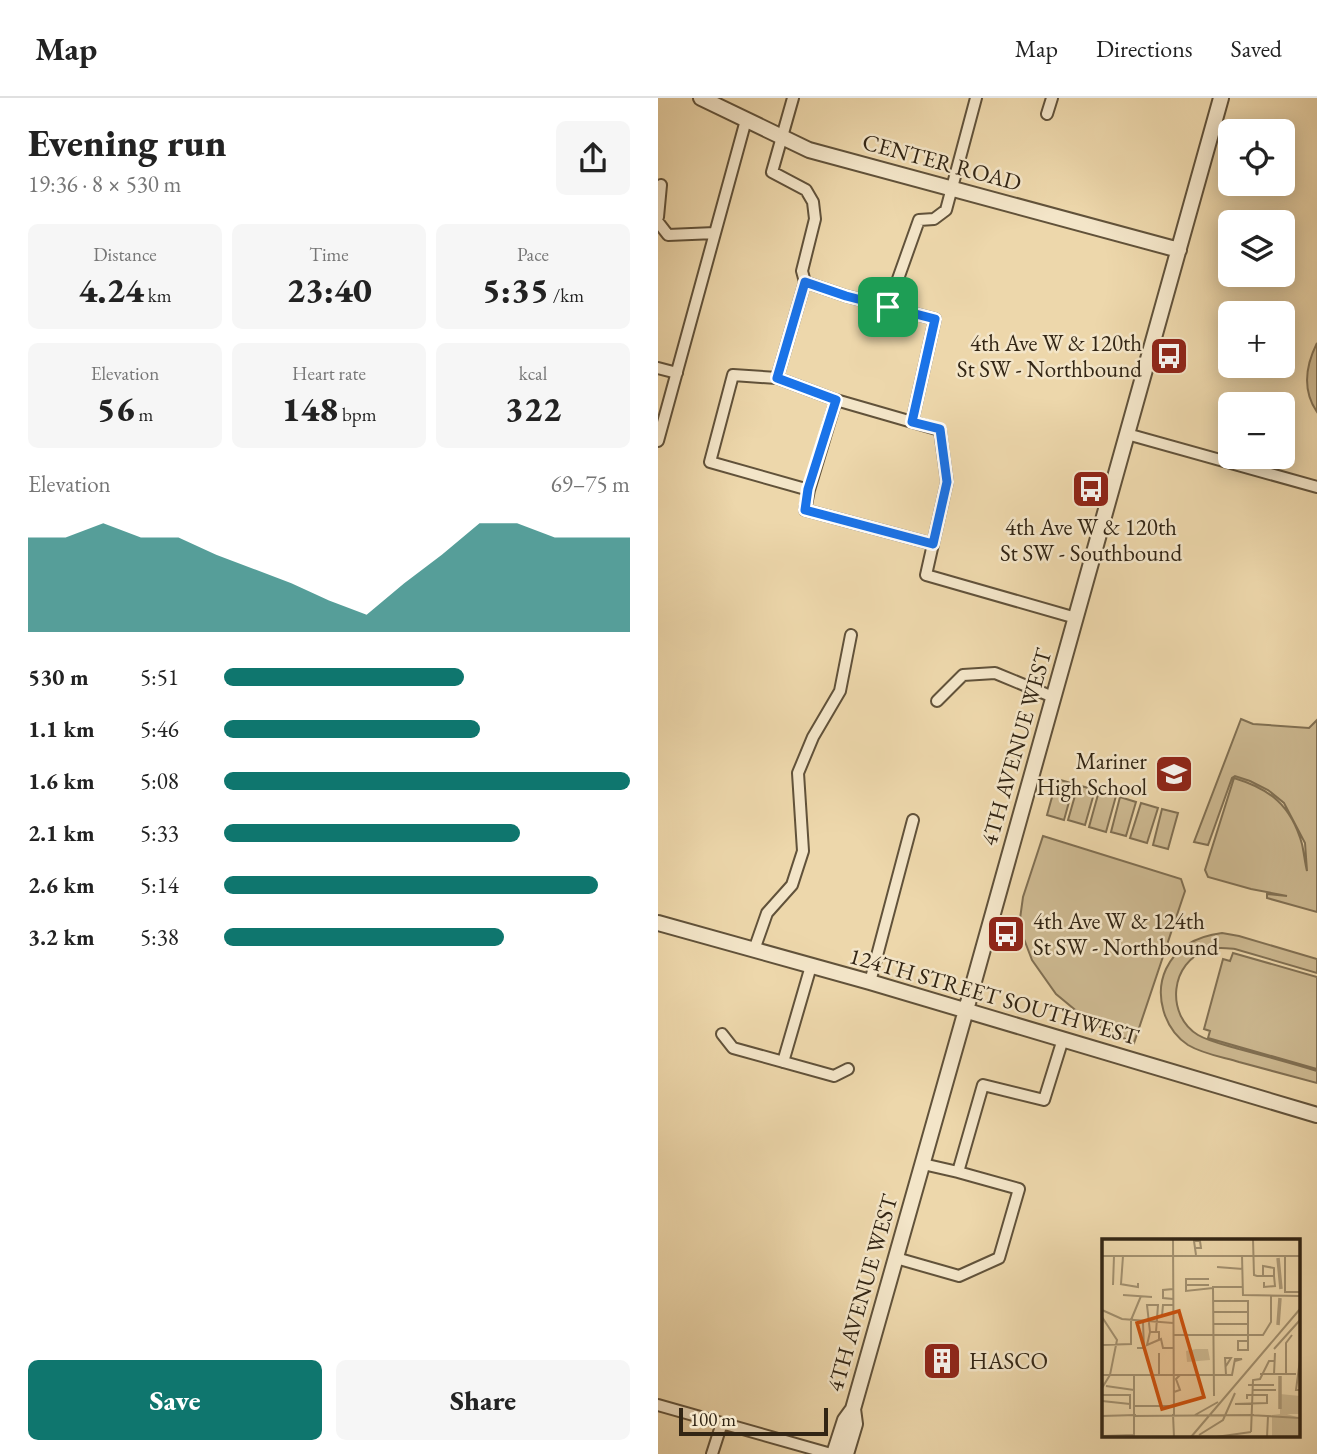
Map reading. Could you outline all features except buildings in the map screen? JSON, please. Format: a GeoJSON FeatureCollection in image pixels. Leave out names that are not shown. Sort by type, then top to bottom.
{"type":"FeatureCollection","features":[{"type":"Feature","properties":{"kind":"street","name":"CENTER ROAD"},"geometry":{"type":"LineString","coordinates":[[701,98],[809,150],[1178,250]]}},
{"type":"Feature","properties":{"kind":"street"},"geometry":{"type":"LineString","coordinates":[[777,378],[805,282],[802,271],[815,219],[813,202],[806,190],[772,172],[793,98]]}},
{"type":"Feature","properties":{"kind":"street"},"geometry":{"type":"LineString","coordinates":[[888,307],[919,220],[934,219],[946,210],[976,98]]}},
{"type":"Feature","properties":{"kind":"street"},"geometry":{"type":"LineString","coordinates":[[1047,114],[1052,98]]}},
{"type":"Feature","properties":{"kind":"street","name":"4TH AVENUE WEST"},"geometry":{"type":"LineString","coordinates":[[833,1454],[845,1420],[853,1409],[1221,98]]}},
{"type":"Feature","properties":{"kind":"street"},"geometry":{"type":"LineString","coordinates":[[658,441],[746,120]]}},
{"type":"Feature","properties":{"kind":"street"},"geometry":{"type":"LineString","coordinates":[[662,185],[658,220],[668,235],[715,233]]}},
{"type":"Feature","properties":{"kind":"street"},"geometry":{"type":"LineString","coordinates":[[805,282],[935,319],[912,422]]}},
{"type":"Feature","properties":{"kind":"street"},"geometry":{"type":"LineString","coordinates":[[658,368],[677,373]]}},
{"type":"Feature","properties":{"kind":"street"},"geometry":{"type":"LineString","coordinates":[[808,489],[710,462],[733,376],[777,378],[836,400],[940,429],[947,482],[926,575],[1076,618]]}},
{"type":"Feature","properties":{"kind":"street"},"geometry":{"type":"LineString","coordinates":[[836,400],[808,489],[805,510],[933,544]]}},
{"type":"Feature","properties":{"kind":"street"},"geometry":{"type":"LineString","coordinates":[[1127,434],[1317,487]]}},
{"type":"Feature","properties":{"kind":"street"},"geometry":{"type":"LineString","coordinates":[[754,950],[767,912],[792,884],[803,851],[798,773],[813,737],[839,691],[851,635]]}},
{"type":"Feature","properties":{"kind":"street"},"geometry":{"type":"LineString","coordinates":[[937,701],[963,675],[995,673],[1053,697]]}},
{"type":"Feature","properties":{"kind":"street"},"geometry":{"type":"LineString","coordinates":[[870,982],[913,820]]}},
{"type":"Feature","properties":{"kind":"street","name":"124TH STREET SOUTHWEST"},"geometry":{"type":"LineString","coordinates":[[658,923],[967,1010],[1317,1115]]}},
{"type":"Feature","properties":{"kind":"street"},"geometry":{"type":"LineString","coordinates":[[783,1062],[811,966]]}},
{"type":"Feature","properties":{"kind":"street"},"geometry":{"type":"LineString","coordinates":[[722,1034],[733,1048],[783,1062],[834,1076],[848,1069]]}},
{"type":"Feature","properties":{"kind":"street"},"geometry":{"type":"LineString","coordinates":[[958,1172],[983,1085],[1044,1100],[1063,1040]]}},
{"type":"Feature","properties":{"kind":"street"},"geometry":{"type":"LineString","coordinates":[[896,1258],[959,1276],[999,1258],[1019,1189],[923,1164]]}},
{"type":"Feature","properties":{"kind":"street"},"geometry":{"type":"LineString","coordinates":[[658,1405],[833,1454]]}},
{"type":"Feature","properties":{"kind":"street","name":"4TH AVENUE WEST"},"geometry":{"type":"LineString","coordinates":[[846,1454],[855,1424],[853,1409]]}},
{"type":"Feature","properties":{"kind":"street"},"geometry":{"type":"LineString","coordinates":[[712,1454],[722,1423]]}},
{"type":"Feature","properties":{"kind":"shaded area"},"geometry":{"type":"Polygon","coordinates":[[[1317,343],[1317,412],[1309,395],[1307,378],[1317,343]]]}},
{"type":"Feature","properties":{"kind":"shaded area"},"geometry":{"type":"Polygon","coordinates":[[[1241,719],[1253,724],[1309,728],[1317,720],[1317,912],[1267,898],[1267,894],[1287,896],[1208,877],[1205,870],[1234,778],[1268,793],[1285,809],[1302,844],[1307,871],[1305,843],[1284,803],[1268,790],[1235,776],[1232,778],[1208,845],[1194,842],[1241,719]]]}},
{"type":"Feature","properties":{"kind":"shaded area"},"geometry":{"type":"Polygon","coordinates":[[[1057,779],[1074,784],[1064,820],[1047,815],[1057,779]]]}},
{"type":"Feature","properties":{"kind":"shaded area"},"geometry":{"type":"Polygon","coordinates":[[[1078,785],[1095,790],[1085,825],[1068,820],[1078,785]]]}},
{"type":"Feature","properties":{"kind":"shaded area"},"geometry":{"type":"Polygon","coordinates":[[[1099,791],[1116,796],[1106,832],[1089,827],[1099,791]]]}},
{"type":"Feature","properties":{"kind":"shaded area"},"geometry":{"type":"Polygon","coordinates":[[[1120,797],[1136,802],[1126,836],[1111,832],[1120,797]]]}},
{"type":"Feature","properties":{"kind":"shaded area"},"geometry":{"type":"Polygon","coordinates":[[[1141,803],[1158,808],[1147,843],[1130,838],[1141,803]]]}},
{"type":"Feature","properties":{"kind":"shaded area"},"geometry":{"type":"Polygon","coordinates":[[[1162,809],[1178,813],[1168,849],[1153,845],[1162,809]]]}},
{"type":"Feature","properties":{"kind":"shaded area"},"geometry":{"type":"Polygon","coordinates":[[[1043,836],[1181,879],[1185,891],[1134,1043],[1091,1023],[1056,994],[1032,960],[1019,926],[1023,897],[1043,836]]]}},
{"type":"Feature","properties":{"kind":"shaded area"},"geometry":{"type":"Polygon","coordinates":[[[1222,933],[1317,959],[1317,973],[1235,949],[1208,950],[1195,956],[1179,976],[1176,989],[1180,1015],[1187,1026],[1198,1035],[1317,1071],[1317,1083],[1200,1051],[1180,1038],[1167,1021],[1161,990],[1166,969],[1171,961],[1189,944],[1222,933]]]}},
{"type":"Feature","properties":{"kind":"shaded area"},"geometry":{"type":"Polygon","coordinates":[[[1233,953],[1317,977],[1317,1069],[1208,1038],[1210,1031],[1204,1029],[1223,959],[1230,961],[1233,953]]]}},
{"type":"Feature","properties":{"kind":"place","name":"4th Ave W & 120th St SW - Northbound"},"geometry":{"type":"Point","coordinates":[1169,356]}},
{"type":"Feature","properties":{"kind":"place","name":"4th Ave W & 120th St SW - Southbound"},"geometry":{"type":"Point","coordinates":[1091,489]}},
{"type":"Feature","properties":{"kind":"place","name":"Mariner High School"},"geometry":{"type":"Point","coordinates":[1174,774]}},
{"type":"Feature","properties":{"kind":"place","name":"4th Ave W & 124th St SW - Northbound"},"geometry":{"type":"Point","coordinates":[1006,934]}},
{"type":"Feature","properties":{"kind":"place","name":"HASCO"},"geometry":{"type":"Point","coordinates":[942,1361]}},
{"type":"Feature","properties":{"kind":"route"},"geometry":{"type":"LineString","coordinates":[[805,282],[888,307],[935,319],[912,422],[940,429],[947,482],[933,544],[805,510],[808,489],[836,400],[777,378],[805,282]]}}]}
